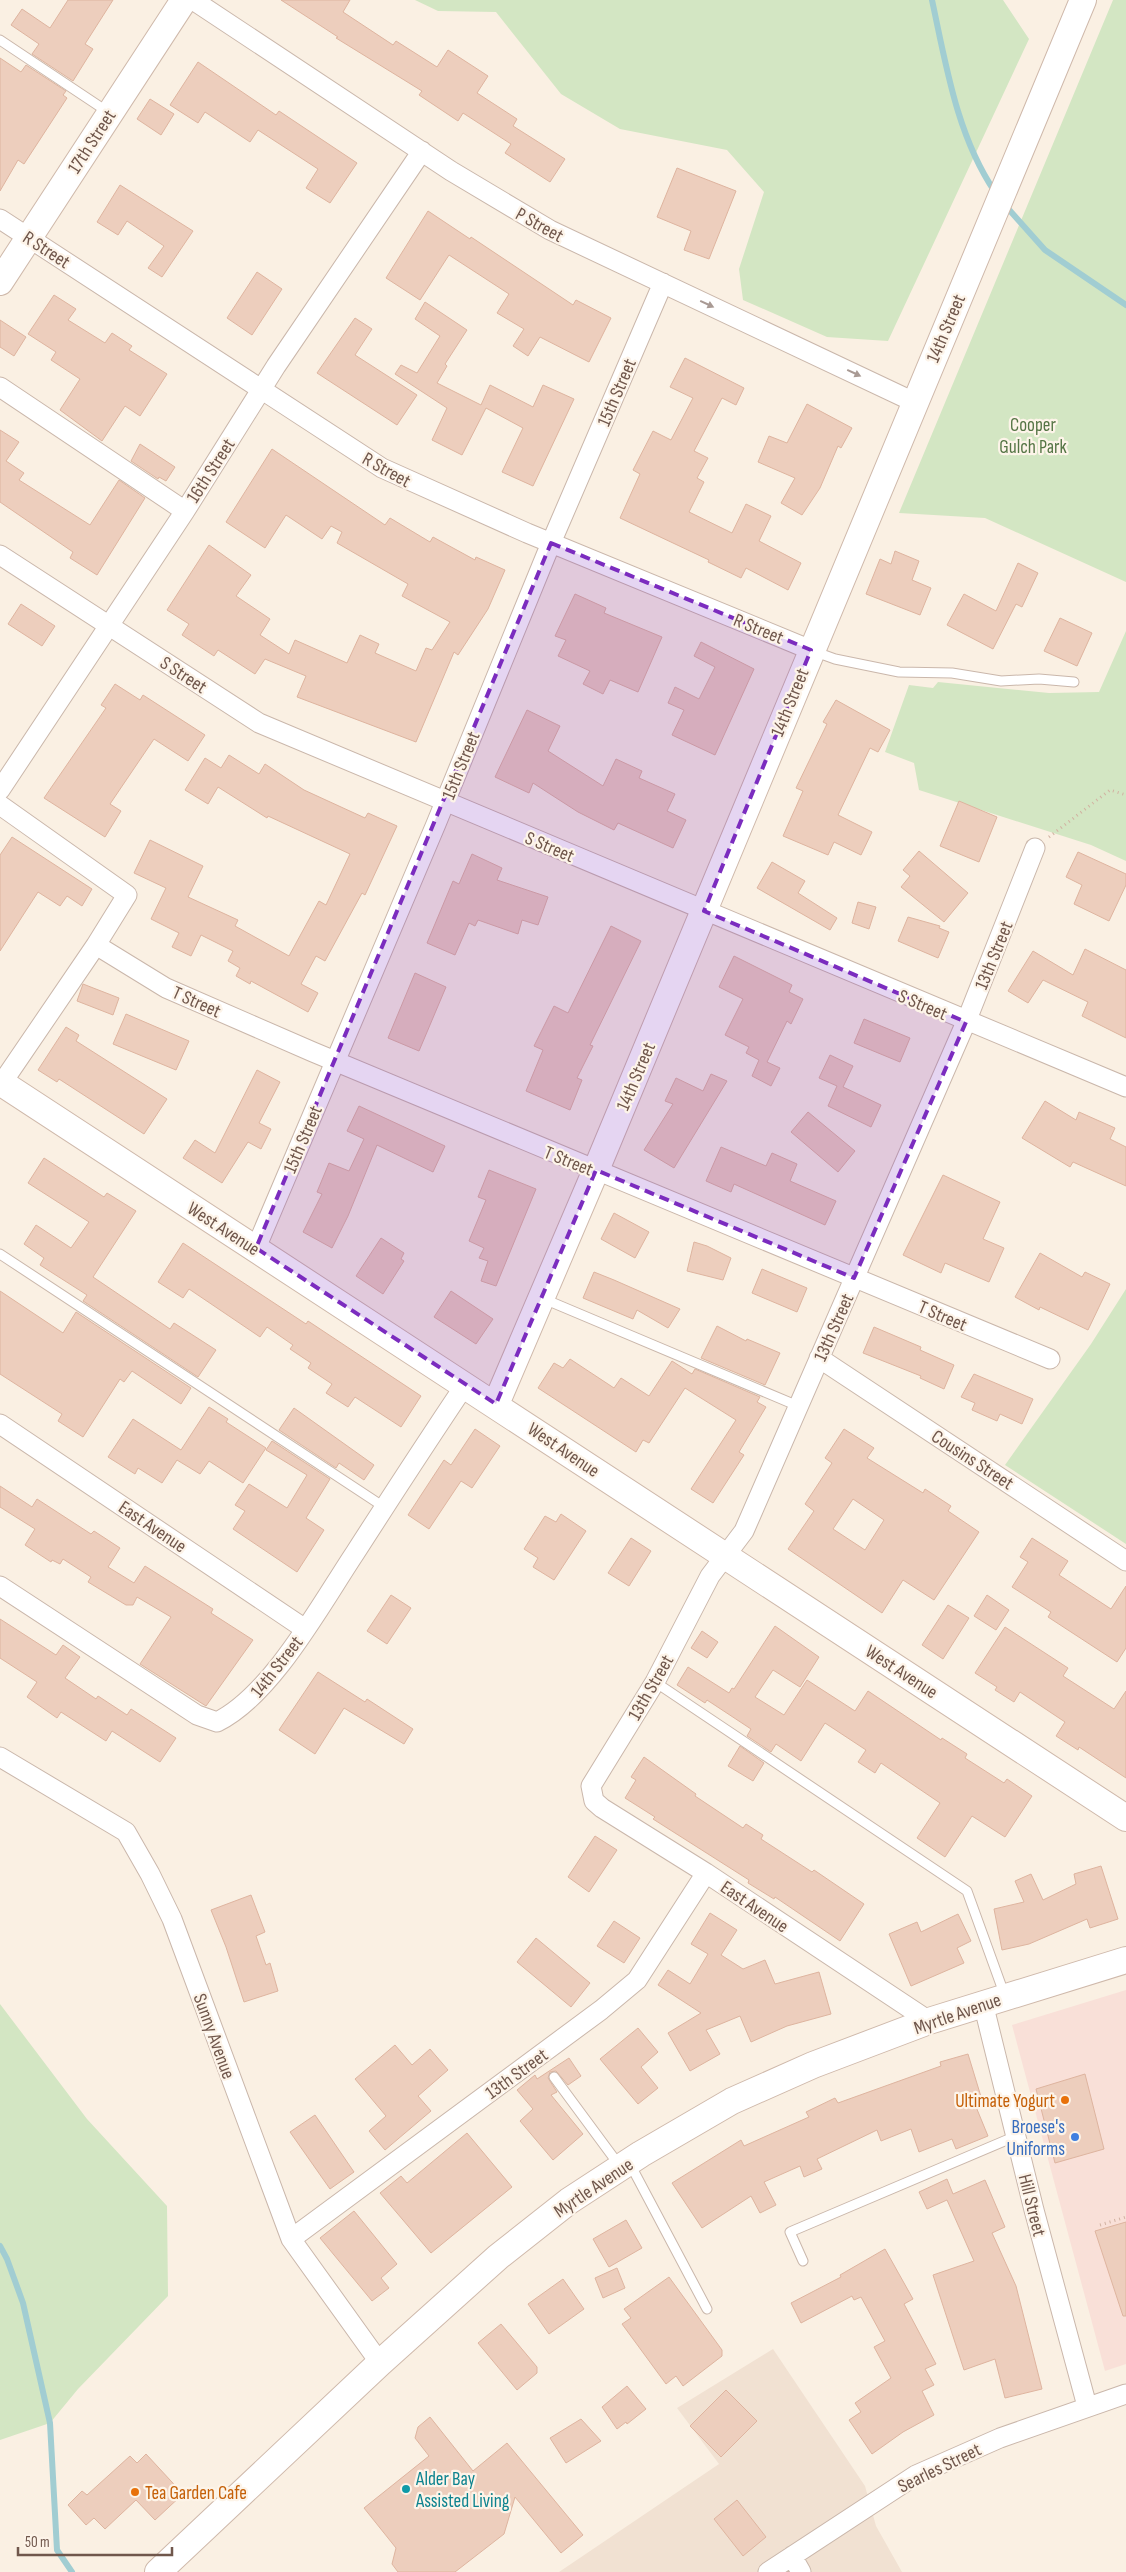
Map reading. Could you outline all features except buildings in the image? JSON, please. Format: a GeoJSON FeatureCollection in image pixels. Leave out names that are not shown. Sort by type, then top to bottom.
{"type":"FeatureCollection","features":[{"type":"Feature","properties":{"kind":"main road","name":"17th Street"},"geometry":{"type":"LineString","coordinates":[[0,282],[184,0]]}},
{"type":"Feature","properties":{"kind":"main road","name":"14th Street"},"geometry":{"type":"LineString","coordinates":[[496,1404],[596,1170],[914,402],[1083,0]]}},
{"type":"Feature","properties":{"kind":"main road","name":"West Avenue"},"geometry":{"type":"LineString","coordinates":[[1,1082],[496,1404],[726,1557],[1126,1818]]}},
{"type":"Feature","properties":{"kind":"main road","name":"Myrtle Avenue"},"geometry":{"type":"LineString","coordinates":[[158,2572],[380,2363],[498,2257],[569,2201],[625,2164],[732,2101],[813,2065],[928,2021],[1126,1960]]}},
{"type":"Feature","properties":{"kind":"street","name":"P Street"},"geometry":{"type":"LineString","coordinates":[[193,0],[422,151],[550,230],[609,260],[664,283],[914,402]]}},
{"type":"Feature","properties":{"kind":"street","name":"16th Street"},"geometry":{"type":"LineString","coordinates":[[0,790],[185,510],[261,391],[422,151]]}},
{"type":"Feature","properties":{"kind":"street","name":"R Street"},"geometry":{"type":"LineString","coordinates":[[0,218],[261,391],[382,468],[551,543],[811,650]]}},
{"type":"Feature","properties":{"kind":"street","name":"15th Street"},"geometry":{"type":"LineString","coordinates":[[256,1248],[445,801],[551,543],[664,283]]}},
{"type":"Feature","properties":{"kind":"street"},"geometry":{"type":"LineString","coordinates":[[0,387],[185,510]]}},
{"type":"Feature","properties":{"kind":"street","name":"S Street"},"geometry":{"type":"LineString","coordinates":[[0,555],[258,723],[966,1022],[1126,1087]]}},
{"type":"Feature","properties":{"kind":"street"},"geometry":{"type":"LineString","coordinates":[[0,805],[127,895],[96,945],[1,1082]]}},
{"type":"Feature","properties":{"kind":"street","name":"13th Street"},"geometry":{"type":"LineString","coordinates":[[591,1786],[655,1682],[710,1576],[744,1532],[966,1022],[1035,848]]}},
{"type":"Feature","properties":{"kind":"street","name":"T Street"},"geometry":{"type":"LineString","coordinates":[[96,945],[166,988],[335,1062],[1050,1359]]}},
{"type":"Feature","properties":{"kind":"street","name":"Cousins Street"},"geometry":{"type":"LineString","coordinates":[[819,1358],[1122,1555]]}},
{"type":"Feature","properties":{"kind":"street","name":"14th Street"},"geometry":{"type":"LineString","coordinates":[[0,1586],[197,1715],[217,1722],[232,1714],[249,1701],[305,1629],[466,1385]]}},
{"type":"Feature","properties":{"kind":"street","name":"East Avenue"},"geometry":{"type":"LineString","coordinates":[[0,1424],[305,1629]]}},
{"type":"Feature","properties":{"kind":"street","name":"Sunny Avenue"},"geometry":{"type":"LineString","coordinates":[[0,1757],[126,1832],[150,1874],[172,1919],[291,2239],[380,2363]]}},
{"type":"Feature","properties":{"kind":"street","name":"East Avenue"},"geometry":{"type":"LineString","coordinates":[[591,1786],[594,1802],[602,1808],[706,1873],[928,2021]]}},
{"type":"Feature","properties":{"kind":"street","name":"13th Street"},"geometry":{"type":"LineString","coordinates":[[291,2239],[602,2010],[637,1980],[706,1873]]}},
{"type":"Feature","properties":{"kind":"street","name":"Hill Street"},"geometry":{"type":"LineString","coordinates":[[994,2000],[1016,2136],[1087,2406]]}},
{"type":"Feature","properties":{"kind":"street","name":"Searles Street"},"geometry":{"type":"LineString","coordinates":[[768,2572],[916,2475],[1000,2438],[1087,2406],[1126,2394]]}},
{"type":"Feature","properties":{"kind":"street"},"geometry":{"type":"LineString","coordinates":[[792,2556],[802,2572]]}},
{"type":"Feature","properties":{"kind":"lane"},"geometry":{"type":"LineString","coordinates":[[0,40],[109,113]]}},
{"type":"Feature","properties":{"kind":"lane"},"geometry":{"type":"LineString","coordinates":[[811,650],[835,659],[898,672],[952,673],[1000,681],[1039,679],[1074,682]]}},
{"type":"Feature","properties":{"kind":"lane"},"geometry":{"type":"LineString","coordinates":[[0,1254],[384,1508]]}},
{"type":"Feature","properties":{"kind":"lane"},"geometry":{"type":"LineString","coordinates":[[541,1298],[798,1406]]}},
{"type":"Feature","properties":{"kind":"lane"},"geometry":{"type":"LineString","coordinates":[[655,1682],[967,1892],[994,2000]]}},
{"type":"Feature","properties":{"kind":"lane"},"geometry":{"type":"LineString","coordinates":[[554,2077],[625,2164],[707,2309]]}},
{"type":"Feature","properties":{"kind":"lane"},"geometry":{"type":"LineString","coordinates":[[802,2261],[790,2232],[1016,2136]]}},
{"type":"Feature","properties":{"kind":"path"},"geometry":{"type":"LineString","coordinates":[[1035,848],[1110,790],[1126,795]]}},
{"type":"Feature","properties":{"kind":"path"},"geometry":{"type":"LineString","coordinates":[[1100,2225],[1126,2217]]}},
{"type":"Feature","properties":{"kind":"highlighted area"},"geometry":{"type":"Polygon","coordinates":[[[551,543],[811,650],[704,911],[966,1022],[854,1278],[596,1170],[496,1404],[256,1248],[551,543]]]}},
{"type":"Feature","properties":{"kind":"shaded area"},"geometry":{"type":"Polygon","coordinates":[[[1126,1990],[1126,2364],[1105,2371],[1012,2025],[1126,1990]]]}},
{"type":"Feature","properties":{"kind":"shaded area"},"geometry":{"type":"Polygon","coordinates":[[[773,2349],[865,2486],[876,2526],[902,2572],[559,2572],[719,2464],[677,2408],[773,2349]]]}},
{"type":"Feature","properties":{"kind":"green space"},"geometry":{"type":"Polygon","coordinates":[[[415,0],[1003,0],[1029,39],[888,341],[827,337],[743,300],[739,269],[764,192],[727,150],[620,129],[561,94],[496,12],[438,11],[415,0]]]}},
{"type":"Feature","properties":{"kind":"green space","name":"Cooper Gulch Park"},"geometry":{"type":"Polygon","coordinates":[[[1113,0],[1126,0],[1126,582],[985,518],[899,513],[1113,0]]]}},
{"type":"Feature","properties":{"kind":"green space"},"geometry":{"type":"Polygon","coordinates":[[[1126,631],[1126,861],[1091,845],[919,790],[914,763],[885,752],[909,685],[933,688],[938,682],[1049,693],[1099,692],[1126,631]]]}},
{"type":"Feature","properties":{"kind":"green space"},"geometry":{"type":"Polygon","coordinates":[[[1126,1289],[1126,1544],[1005,1465],[1091,1344],[1126,1289]]]}},
{"type":"Feature","properties":{"kind":"green space"},"geometry":{"type":"Polygon","coordinates":[[[0,2004],[87,2119],[167,2206],[168,2296],[78,2389],[50,2423],[0,2440],[0,2004]]]}},
{"type":"Feature","properties":{"kind":"waterway"},"geometry":{"type":"LineString","coordinates":[[932,0],[948,75],[962,124],[971,148],[995,192]]}},
{"type":"Feature","properties":{"kind":"waterway"},"geometry":{"type":"LineString","coordinates":[[1004,204],[1045,250],[1126,305]]}},
{"type":"Feature","properties":{"kind":"waterway"},"geometry":{"type":"LineString","coordinates":[[0,2246],[7,2259],[23,2303],[50,2423],[57,2550],[72,2572]]}},
{"type":"Feature","properties":{"kind":"place","name":"Ultimate Yogurt"},"geometry":{"type":"Point","coordinates":[1065,2100]}},
{"type":"Feature","properties":{"kind":"place","name":"Broese's Uniforms"},"geometry":{"type":"Point","coordinates":[1075,2137]}},
{"type":"Feature","properties":{"kind":"place","name":"Alder Bay Assisted Living"},"geometry":{"type":"Point","coordinates":[406,2489]}},
{"type":"Feature","properties":{"kind":"place","name":"Tea Garden Cafe"},"geometry":{"type":"Point","coordinates":[135,2492]}}]}
